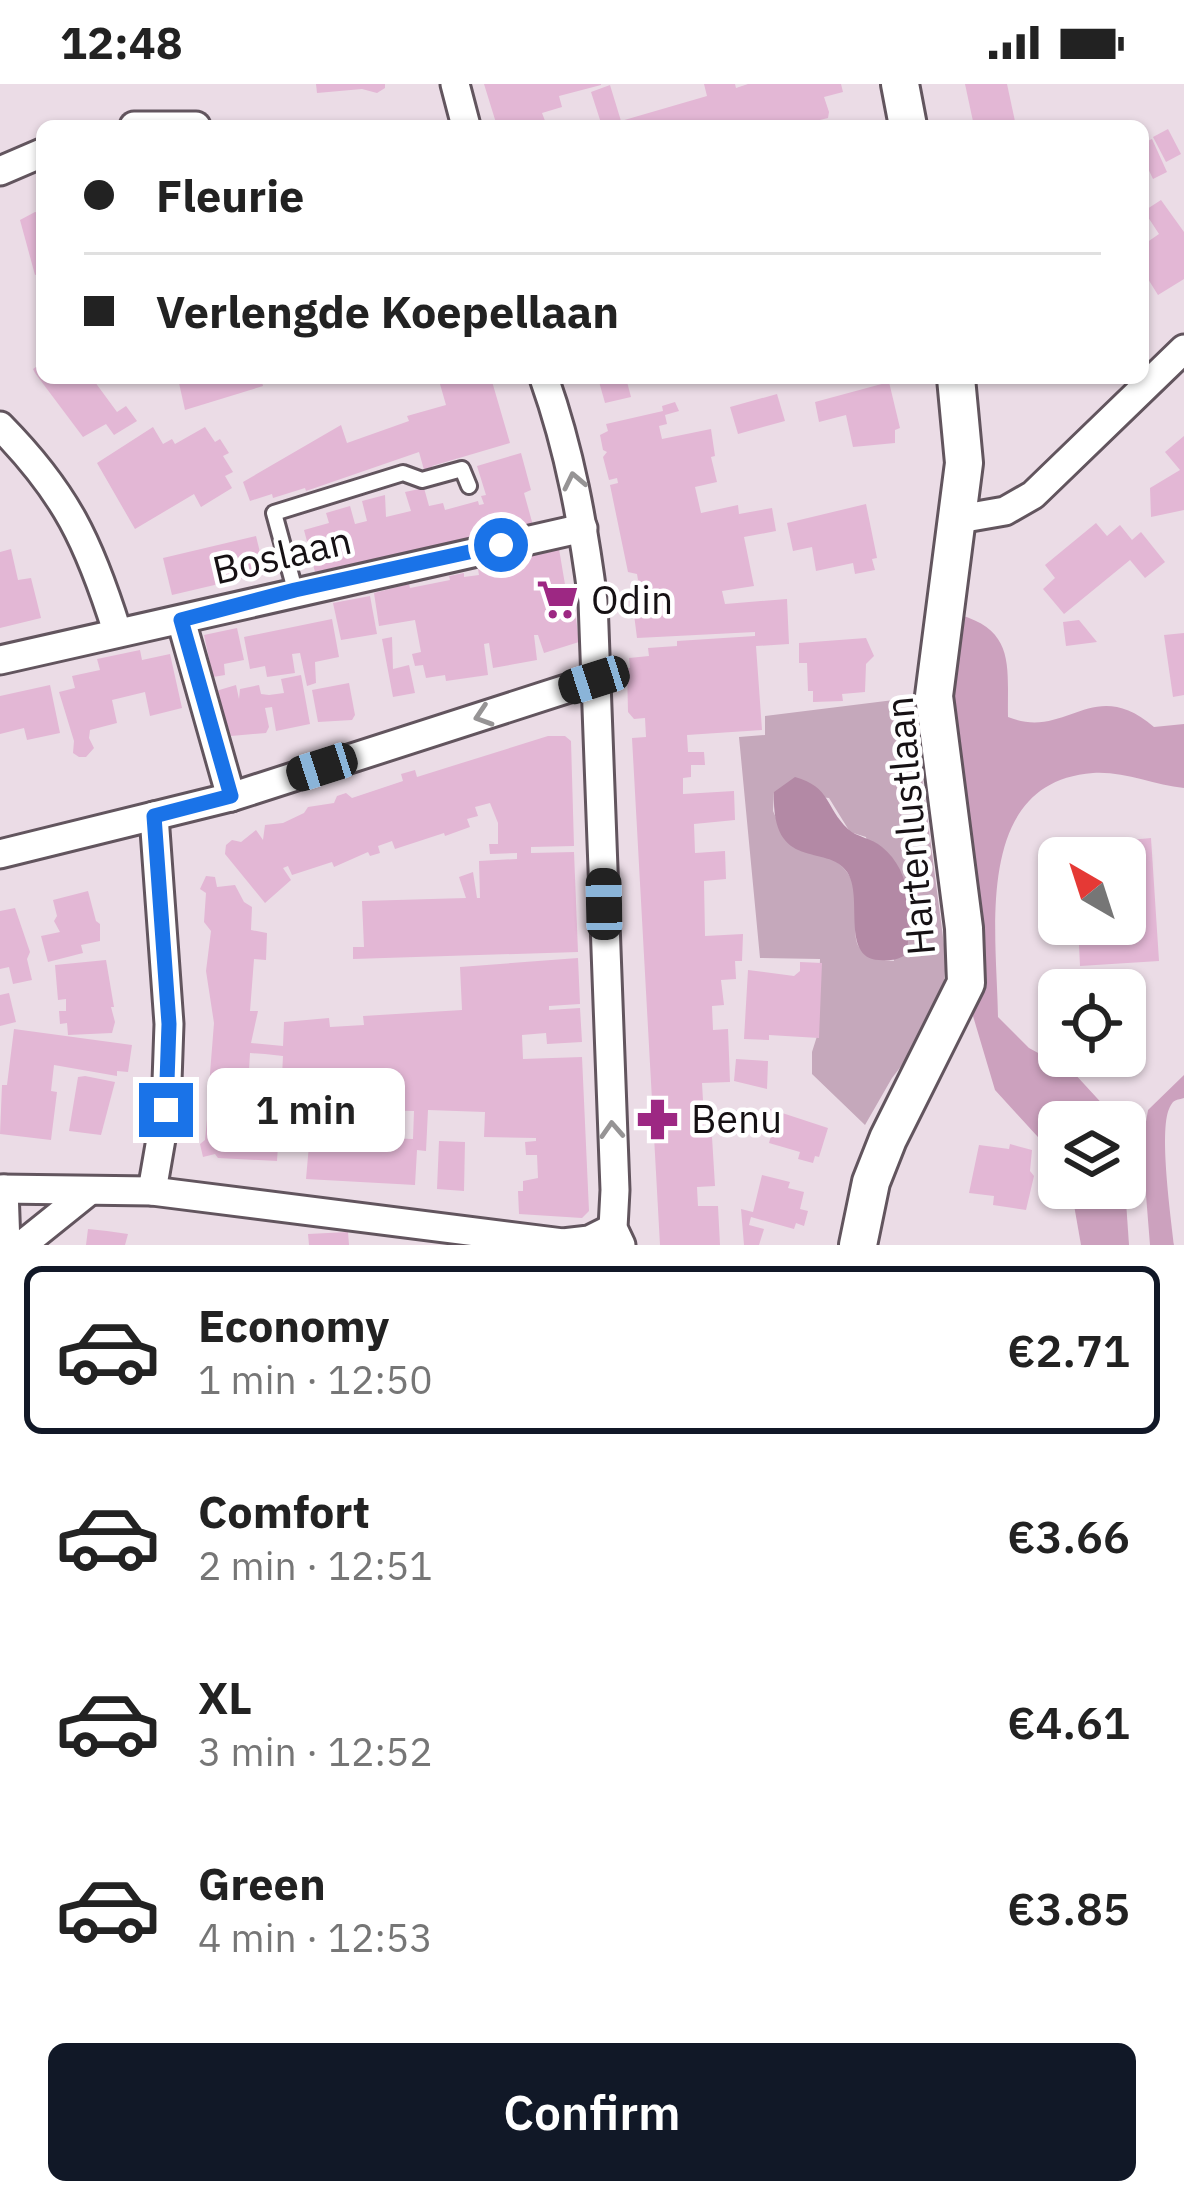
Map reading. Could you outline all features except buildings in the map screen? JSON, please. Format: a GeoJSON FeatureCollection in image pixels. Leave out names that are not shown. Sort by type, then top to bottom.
{"type":"FeatureCollection","features":[{"type":"Feature","properties":{"kind":"street"},"geometry":{"type":"LineString","coordinates":[[455,84],[464,120]]}},
{"type":"Feature","properties":{"kind":"street"},"geometry":{"type":"LineString","coordinates":[[900,84],[907,120]]}},
{"type":"Feature","properties":{"kind":"street"},"geometry":{"type":"LineString","coordinates":[[0,171],[36,156]]}},
{"type":"Feature","properties":{"kind":"street"},"geometry":{"type":"LineString","coordinates":[[1149,383],[1184,349]]}},
{"type":"Feature","properties":{"kind":"street"},"geometry":{"type":"LineString","coordinates":[[6,1245],[2,1189],[152,1191],[374,1233],[562,1243],[617,1237],[593,601],[566,440],[546,384]]}},
{"type":"Feature","properties":{"kind":"street","name":"Hartenlustlaan"},"geometry":{"type":"LineString","coordinates":[[858,1245],[871,1182],[888,1139],[966,983],[964,928],[934,696],[964,463],[957,384]]}},
{"type":"Feature","properties":{"kind":"street"},"geometry":{"type":"LineString","coordinates":[[959,519],[1005,511],[1033,495],[1148,384]]}},
{"type":"Feature","properties":{"kind":"street"},"geometry":{"type":"LineString","coordinates":[[0,426],[58,492],[95,563],[117,631]]}},
{"type":"Feature","properties":{"kind":"street","name":"Boslaan"},"geometry":{"type":"LineString","coordinates":[[0,660],[584,528]]}},
{"type":"Feature","properties":{"kind":"street"},"geometry":{"type":"LineString","coordinates":[[181,620],[231,796]]}},
{"type":"Feature","properties":{"kind":"street"},"geometry":{"type":"LineString","coordinates":[[0,854],[231,796],[594,680]]}},
{"type":"Feature","properties":{"kind":"street"},"geometry":{"type":"LineString","coordinates":[[152,1191],[166,1110],[169,1024],[154,816]]}},
{"type":"Feature","properties":{"kind":"street"},"geometry":{"type":"LineString","coordinates":[[22,1245],[88,1192]]}},
{"type":"Feature","properties":{"kind":"lane"},"geometry":{"type":"LineString","coordinates":[[295,590],[274,513],[403,472],[422,480],[462,469],[469,486]]}},
{"type":"Feature","properties":{"kind":"shaded area"},"geometry":{"type":"Polygon","coordinates":[[[960,615],[978,622],[1000,641],[1007,667],[1008,717],[1047,721],[1113,706],[1154,727],[1184,724],[1184,788],[1093,773],[1054,783],[1027,803],[1010,832],[996,906],[998,1017],[1038,1053],[1038,1077],[1078,1077],[1100,1101],[1038,1101],[1038,1137],[995,1090],[973,1016],[981,981],[950,691],[960,615]]]}},
{"type":"Feature","properties":{"kind":"shaded area"},"geometry":{"type":"Polygon","coordinates":[[[918,697],[917,739],[946,960],[942,1003],[932,1026],[892,1078],[865,1125],[812,1074],[820,959],[760,958],[739,737],[765,735],[765,716],[918,697]],[[774,792],[773,811],[784,836],[820,851],[849,875],[855,890],[857,942],[874,958],[894,961],[866,837],[850,832],[829,798],[774,792]]]}},
{"type":"Feature","properties":{"kind":"shaded area"},"geometry":{"type":"Polygon","coordinates":[[[795,777],[822,792],[848,829],[882,847],[900,869],[910,912],[906,955],[886,960],[867,957],[856,938],[854,896],[847,872],[827,858],[802,852],[781,835],[774,792],[795,777]]]}},
{"type":"Feature","properties":{"kind":"shaded area"},"geometry":{"type":"Polygon","coordinates":[[[1184,1075],[1184,1098],[1169,1109],[1165,1136],[1174,1245],[1150,1245],[1148,1110],[1184,1075]]]}},
{"type":"Feature","properties":{"kind":"shaded area"},"geometry":{"type":"Polygon","coordinates":[[[1075,1209],[1127,1209],[1129,1245],[1081,1245],[1075,1209]]]}},
{"type":"Feature","properties":{"kind":"place","name":"Odin"},"geometry":{"type":"Point","coordinates":[557,600]}},
{"type":"Feature","properties":{"kind":"place","name":"Benu"},"geometry":{"type":"Point","coordinates":[657,1119]}},
{"type":"Feature","properties":{"kind":"route"},"geometry":{"type":"LineString","coordinates":[[166,1110],[169,1024],[154,816],[231,796],[181,620],[501,545]]}}]}
